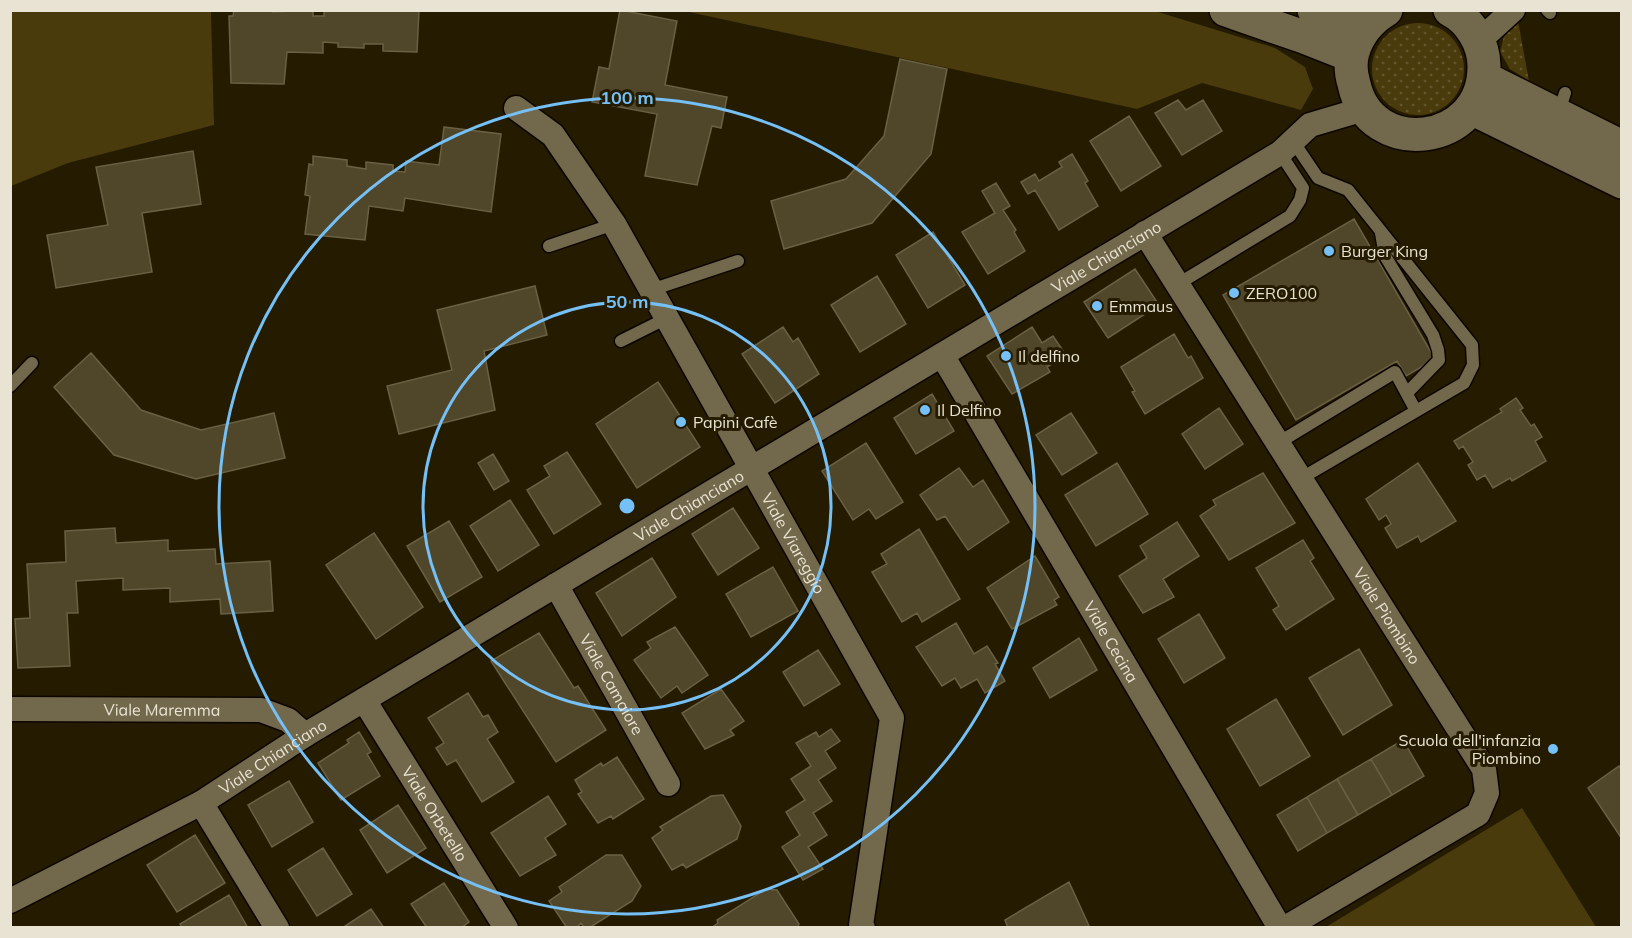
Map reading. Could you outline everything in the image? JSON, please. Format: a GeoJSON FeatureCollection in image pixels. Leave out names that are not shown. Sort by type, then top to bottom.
{"type":"FeatureCollection","features":[{"type":"Feature","properties":{"kind":"main road"},"geometry":{"type":"LineString","coordinates":[[1226,10],[1304,37],[1367,32]]}},
{"type":"Feature","properties":{"kind":"main road"},"geometry":{"type":"LineString","coordinates":[[1314,10],[1367,32]]}},
{"type":"Feature","properties":{"kind":"main road"},"geometry":{"type":"LineString","coordinates":[[1367,32],[1352,75],[1356,93],[1364,109],[1380,123],[1398,132],[1419,135],[1439,132],[1457,123],[1472,108],[1480,94],[1484,78],[1484,59],[1479,41],[1469,25],[1450,10]]}},
{"type":"Feature","properties":{"kind":"main road"},"geometry":{"type":"LineString","coordinates":[[1484,78],[1562,104],[1622,147]]}},
{"type":"Feature","properties":{"kind":"main road"},"geometry":{"type":"LineString","coordinates":[[1472,108],[1622,182]]}},
{"type":"Feature","properties":{"kind":"street"},"geometry":{"type":"LineString","coordinates":[[1479,41],[1513,10]]}},
{"type":"Feature","properties":{"kind":"street","name":"Viale Viareggio"},"geometry":{"type":"LineString","coordinates":[[516,108],[553,135],[614,224],[892,718],[861,925],[863,927]]}},
{"type":"Feature","properties":{"kind":"street","name":"Viale Chianciano"},"geometry":{"type":"LineString","coordinates":[[10,901],[201,803],[305,735],[1286,147],[1311,125],[1364,109]]}},
{"type":"Feature","properties":{"kind":"street","name":"Viale Piombino"},"geometry":{"type":"LineString","coordinates":[[1145,233],[1484,769],[1487,793],[1478,814],[1285,927]]}},
{"type":"Feature","properties":{"kind":"street","name":"Viale Cecina"},"geometry":{"type":"LineString","coordinates":[[942,355],[1280,927]]}},
{"type":"Feature","properties":{"kind":"street","name":"Viale Camaiore"},"geometry":{"type":"LineString","coordinates":[[556,585],[668,784]]}},
{"type":"Feature","properties":{"kind":"street","name":"Viale Orbetello"},"geometry":{"type":"LineString","coordinates":[[364,700],[506,927]]}},
{"type":"Feature","properties":{"kind":"street","name":"Viale Maremma"},"geometry":{"type":"LineString","coordinates":[[10,709],[261,710],[288,720],[305,735]]}},
{"type":"Feature","properties":{"kind":"street"},"geometry":{"type":"LineString","coordinates":[[201,803],[277,927]]}},
{"type":"Feature","properties":{"kind":"lane"},"geometry":{"type":"LineString","coordinates":[[1286,147],[1318,178],[1348,190],[1472,345],[1473,365],[1464,383],[1300,479]]}},
{"type":"Feature","properties":{"kind":"lane"},"geometry":{"type":"LineString","coordinates":[[1178,284],[1290,216],[1300,200],[1303,188],[1286,147]]}},
{"type":"Feature","properties":{"kind":"lane"},"geometry":{"type":"LineString","coordinates":[[549,246],[614,224]]}},
{"type":"Feature","properties":{"kind":"lane"},"geometry":{"type":"LineString","coordinates":[[1381,232],[1385,256],[1433,335],[1438,350],[1438,360],[1407,393]]}},
{"type":"Feature","properties":{"kind":"lane"},"geometry":{"type":"LineString","coordinates":[[651,290],[738,261]]}},
{"type":"Feature","properties":{"kind":"lane"},"geometry":{"type":"LineString","coordinates":[[621,340],[667,318]]}},
{"type":"Feature","properties":{"kind":"lane"},"geometry":{"type":"LineString","coordinates":[[10,386],[32,363]]}},
{"type":"Feature","properties":{"kind":"lane"},"geometry":{"type":"LineString","coordinates":[[1278,443],[1395,372],[1416,411]]}},
{"type":"Feature","properties":{"kind":"shaded area"},"geometry":{"type":"Polygon","coordinates":[[[11,10],[211,11],[214,125],[68,163],[11,186],[11,10]]]}},
{"type":"Feature","properties":{"kind":"shaded area"},"geometry":{"type":"Polygon","coordinates":[[[684,11],[1155,11],[1275,48],[1305,67],[1313,89],[1301,110],[1202,83],[1137,109],[684,11]]]}},
{"type":"Feature","properties":{"kind":"shaded area"},"geometry":{"type":"Polygon","coordinates":[[[1518,21],[1529,81],[1510,69],[1500,52],[1505,32],[1518,21]]]}},
{"type":"Feature","properties":{"kind":"shaded area"},"geometry":{"type":"Polygon","coordinates":[[[1418,23],[1435,27],[1450,37],[1460,52],[1464,69],[1460,86],[1450,101],[1435,111],[1418,115],[1401,111],[1386,101],[1376,86],[1372,69],[1376,52],[1386,37],[1401,27],[1418,23]]]}},
{"type":"Feature","properties":{"kind":"shaded area"},"geometry":{"type":"Polygon","coordinates":[[[1522,808],[1596,927],[1326,927],[1522,808]]]}},
{"type":"Feature","properties":{"kind":"building"},"geometry":{"type":"Polygon","coordinates":[[[234,10],[273,10],[273,12],[313,10],[313,16],[324,16],[324,10],[419,10],[417,52],[383,51],[383,44],[364,44],[364,48],[338,47],[338,43],[323,42],[323,53],[287,52],[284,84],[231,83],[229,16],[233,16],[234,10]]]}},
{"type":"Feature","properties":{"kind":"building"},"geometry":{"type":"Polygon","coordinates":[[[620,10],[677,21],[665,85],[727,97],[721,128],[712,126],[697,185],[645,176],[657,114],[592,102],[599,67],[609,69],[620,10]]]}},
{"type":"Feature","properties":{"kind":"building"},"geometry":{"type":"Polygon","coordinates":[[[900,59],[947,69],[931,154],[872,223],[784,249],[771,201],[846,179],[884,136],[900,59]]]}},
{"type":"Feature","properties":{"kind":"building"},"geometry":{"type":"Polygon","coordinates":[[[1178,100],[1186,110],[1203,100],[1222,131],[1182,155],[1155,113],[1178,100]]]}},
{"type":"Feature","properties":{"kind":"building"},"geometry":{"type":"Polygon","coordinates":[[[1129,116],[1161,166],[1121,191],[1090,141],[1129,116]]]}},
{"type":"Feature","properties":{"kind":"building"},"geometry":{"type":"Polygon","coordinates":[[[444,127],[501,134],[491,212],[405,198],[403,211],[369,206],[365,240],[305,234],[310,196],[305,195],[309,164],[313,165],[313,156],[347,160],[347,166],[366,169],[366,162],[393,165],[393,171],[405,172],[406,161],[439,165],[444,127]]]}},
{"type":"Feature","properties":{"kind":"building"},"geometry":{"type":"Polygon","coordinates":[[[193,151],[201,204],[142,213],[152,272],[56,288],[47,235],[108,225],[96,167],[193,151]]]}},
{"type":"Feature","properties":{"kind":"building"},"geometry":{"type":"Polygon","coordinates":[[[1072,154],[1088,181],[1085,183],[1098,206],[1059,230],[1035,190],[1028,194],[1021,182],[1035,174],[1039,181],[1062,167],[1059,162],[1072,154]]]}},
{"type":"Feature","properties":{"kind":"building"},"geometry":{"type":"Polygon","coordinates":[[[996,183],[1010,206],[1003,210],[1016,230],[1014,232],[1025,251],[988,274],[962,232],[995,213],[982,191],[996,183]]]}},
{"type":"Feature","properties":{"kind":"building"},"geometry":{"type":"Polygon","coordinates":[[[1354,219],[1435,359],[1406,376],[1397,361],[1296,420],[1223,295],[1354,219]]]}},
{"type":"Feature","properties":{"kind":"building"},"geometry":{"type":"Polygon","coordinates":[[[933,232],[965,285],[928,308],[896,255],[933,232]]]}},
{"type":"Feature","properties":{"kind":"building"},"geometry":{"type":"Polygon","coordinates":[[[1135,269],[1159,305],[1108,338],[1084,302],[1135,269]]]}},
{"type":"Feature","properties":{"kind":"building"},"geometry":{"type":"Polygon","coordinates":[[[877,276],[906,324],[860,352],[831,305],[877,276]]]}},
{"type":"Feature","properties":{"kind":"building"},"geometry":{"type":"Polygon","coordinates":[[[535,286],[547,335],[484,351],[495,410],[399,434],[387,386],[452,370],[437,310],[535,286]]]}},
{"type":"Feature","properties":{"kind":"building"},"geometry":{"type":"Polygon","coordinates":[[[783,327],[793,342],[798,338],[819,374],[775,403],[742,354],[783,327]]]}},
{"type":"Feature","properties":{"kind":"building"},"geometry":{"type":"Polygon","coordinates":[[[1032,327],[1042,343],[1053,336],[1066,355],[1047,367],[1050,372],[1012,394],[987,356],[1032,327]]]}},
{"type":"Feature","properties":{"kind":"building"},"geometry":{"type":"Polygon","coordinates":[[[1174,334],[1188,358],[1191,356],[1203,378],[1145,414],[1121,367],[1174,334]]]}},
{"type":"Feature","properties":{"kind":"building"},"geometry":{"type":"Polygon","coordinates":[[[91,353],[141,410],[201,430],[274,413],[285,458],[196,479],[114,455],[54,387],[91,353]]]}},
{"type":"Feature","properties":{"kind":"building"},"geometry":{"type":"Polygon","coordinates":[[[658,382],[700,447],[637,488],[596,424],[658,382]]]}},
{"type":"Feature","properties":{"kind":"building"},"geometry":{"type":"Polygon","coordinates":[[[932,394],[954,431],[916,454],[894,418],[932,394]]]}},
{"type":"Feature","properties":{"kind":"building"},"geometry":{"type":"Polygon","coordinates":[[[1516,398],[1523,408],[1520,410],[1531,426],[1534,424],[1542,437],[1535,441],[1546,461],[1512,481],[1510,478],[1493,488],[1485,475],[1477,480],[1468,465],[1473,462],[1463,446],[1459,449],[1454,441],[1502,412],[1500,409],[1516,398]]]}},
{"type":"Feature","properties":{"kind":"building"},"geometry":{"type":"Polygon","coordinates":[[[1219,408],[1243,444],[1205,469],[1182,434],[1219,408]]]}},
{"type":"Feature","properties":{"kind":"building"},"geometry":{"type":"Polygon","coordinates":[[[1071,413],[1097,453],[1062,475],[1036,435],[1071,413]]]}},
{"type":"Feature","properties":{"kind":"building"},"geometry":{"type":"Polygon","coordinates":[[[866,443],[903,502],[876,519],[869,509],[853,520],[822,471],[866,443]]]}},
{"type":"Feature","properties":{"kind":"building"},"geometry":{"type":"Polygon","coordinates":[[[567,452],[601,504],[554,534],[527,490],[550,476],[544,466],[567,452]]]}},
{"type":"Feature","properties":{"kind":"building"},"geometry":{"type":"Polygon","coordinates":[[[493,454],[509,481],[494,490],[478,463],[493,454]]]}},
{"type":"Feature","properties":{"kind":"building"},"geometry":{"type":"Polygon","coordinates":[[[1117,463],[1148,514],[1096,546],[1065,495],[1117,463]]]}},
{"type":"Feature","properties":{"kind":"building"},"geometry":{"type":"Polygon","coordinates":[[[1418,463],[1456,521],[1421,542],[1418,536],[1397,548],[1385,528],[1391,524],[1386,515],[1379,520],[1366,499],[1418,463]]]}},
{"type":"Feature","properties":{"kind":"building"},"geometry":{"type":"Polygon","coordinates":[[[959,468],[973,487],[983,480],[1009,522],[968,550],[945,516],[937,520],[920,495],[959,468]]]}},
{"type":"Feature","properties":{"kind":"building"},"geometry":{"type":"Polygon","coordinates":[[[1263,473],[1295,523],[1229,560],[1200,516],[1216,505],[1213,500],[1263,473]]]}},
{"type":"Feature","properties":{"kind":"building"},"geometry":{"type":"Polygon","coordinates":[[[510,500],[539,545],[498,571],[470,526],[510,500]]]}},
{"type":"Feature","properties":{"kind":"building"},"geometry":{"type":"Polygon","coordinates":[[[733,508],[759,548],[718,575],[692,534],[733,508]]]}},
{"type":"Feature","properties":{"kind":"building"},"geometry":{"type":"Polygon","coordinates":[[[449,521],[482,577],[440,602],[407,546],[449,521]]]}},
{"type":"Feature","properties":{"kind":"building"},"geometry":{"type":"Polygon","coordinates":[[[1177,522],[1199,556],[1163,579],[1174,597],[1143,613],[1119,576],[1147,558],[1140,546],[1177,522]]]}},
{"type":"Feature","properties":{"kind":"building"},"geometry":{"type":"Polygon","coordinates":[[[115,528],[116,543],[168,540],[168,551],[215,549],[216,564],[270,561],[273,611],[221,614],[220,599],[170,602],[170,588],[123,590],[123,578],[76,581],[78,613],[67,613],[70,666],[18,668],[15,619],[30,618],[27,564],[66,562],[65,531],[115,528]]]}},
{"type":"Feature","properties":{"kind":"building"},"geometry":{"type":"Polygon","coordinates":[[[919,529],[960,599],[922,622],[917,613],[902,622],[872,572],[887,564],[881,554],[919,529]]]}},
{"type":"Feature","properties":{"kind":"building"},"geometry":{"type":"Polygon","coordinates":[[[374,533],[423,607],[376,639],[326,565],[374,533]]]}},
{"type":"Feature","properties":{"kind":"building"},"geometry":{"type":"Polygon","coordinates":[[[1303,540],[1314,558],[1310,561],[1334,599],[1286,630],[1273,610],[1279,606],[1256,568],[1303,540]]]}},
{"type":"Feature","properties":{"kind":"building"},"geometry":{"type":"Polygon","coordinates":[[[1035,556],[1059,597],[1054,600],[1057,605],[1012,629],[987,588],[1035,556]]]}},
{"type":"Feature","properties":{"kind":"building"},"geometry":{"type":"Polygon","coordinates":[[[652,558],[676,597],[622,636],[596,593],[652,558]]]}},
{"type":"Feature","properties":{"kind":"building"},"geometry":{"type":"Polygon","coordinates":[[[773,567],[798,611],[751,637],[726,594],[773,567]]]}},
{"type":"Feature","properties":{"kind":"building"},"geometry":{"type":"Polygon","coordinates":[[[1199,614],[1225,658],[1184,683],[1158,639],[1199,614]]]}},
{"type":"Feature","properties":{"kind":"building"},"geometry":{"type":"Polygon","coordinates":[[[956,623],[974,654],[987,646],[998,663],[995,664],[1005,681],[985,693],[977,679],[961,688],[955,678],[942,686],[916,647],[956,623]]]}},
{"type":"Feature","properties":{"kind":"building"},"geometry":{"type":"Polygon","coordinates":[[[675,627],[708,675],[682,693],[677,686],[661,698],[634,660],[651,648],[647,642],[675,627]]]}},
{"type":"Feature","properties":{"kind":"building"},"geometry":{"type":"Polygon","coordinates":[[[539,633],[574,688],[578,686],[606,730],[556,762],[491,661],[539,633]]]}},
{"type":"Feature","properties":{"kind":"building"},"geometry":{"type":"Polygon","coordinates":[[[1079,638],[1097,670],[1050,698],[1033,668],[1079,638]]]}},
{"type":"Feature","properties":{"kind":"building"},"geometry":{"type":"Polygon","coordinates":[[[1359,649],[1392,705],[1343,735],[1309,678],[1359,649]]]}},
{"type":"Feature","properties":{"kind":"building"},"geometry":{"type":"Polygon","coordinates":[[[818,650],[840,684],[804,706],[783,672],[818,650]]]}},
{"type":"Feature","properties":{"kind":"building"},"geometry":{"type":"Polygon","coordinates":[[[721,689],[744,721],[730,730],[734,735],[705,749],[682,713],[721,689]]]}},
{"type":"Feature","properties":{"kind":"building"},"geometry":{"type":"Polygon","coordinates":[[[468,693],[483,717],[488,715],[498,732],[487,739],[514,782],[482,802],[456,760],[447,765],[436,748],[444,743],[428,718],[468,693]]]}},
{"type":"Feature","properties":{"kind":"building"},"geometry":{"type":"Polygon","coordinates":[[[1276,699],[1310,756],[1260,786],[1227,729],[1276,699]]]}},
{"type":"Feature","properties":{"kind":"building"},"geometry":{"type":"Polygon","coordinates":[[[831,729],[840,741],[825,751],[836,768],[818,780],[832,801],[813,813],[827,835],[808,847],[823,869],[803,880],[782,847],[800,835],[786,812],[805,800],[791,779],[811,766],[796,743],[816,732],[819,737],[831,729]]]}},
{"type":"Feature","properties":{"kind":"building"},"geometry":{"type":"Polygon","coordinates":[[[359,732],[371,752],[367,754],[380,776],[341,800],[318,763],[349,743],[347,740],[359,732]]]}},
{"type":"Feature","properties":{"kind":"building"},"geometry":{"type":"Polygon","coordinates":[[[1403,740],[1424,776],[1392,795],[1371,759],[1403,740]]]}},
{"type":"Feature","properties":{"kind":"building"},"geometry":{"type":"Polygon","coordinates":[[[617,757],[644,799],[613,819],[611,816],[598,823],[578,794],[582,792],[575,780],[601,763],[603,766],[617,757]]]}},
{"type":"Feature","properties":{"kind":"building"},"geometry":{"type":"Polygon","coordinates":[[[1371,759],[1392,795],[1358,815],[1337,779],[1371,759]]]}},
{"type":"Feature","properties":{"kind":"building"},"geometry":{"type":"Polygon","coordinates":[[[1619,766],[1622,770],[1622,839],[1588,788],[1619,766]]]}},
{"type":"Feature","properties":{"kind":"building"},"geometry":{"type":"Polygon","coordinates":[[[1337,779],[1358,815],[1327,833],[1307,797],[1337,779]]]}},
{"type":"Feature","properties":{"kind":"building"},"geometry":{"type":"Polygon","coordinates":[[[289,781],[313,822],[272,847],[248,805],[289,781]]]}},
{"type":"Feature","properties":{"kind":"building"},"geometry":{"type":"Polygon","coordinates":[[[723,795],[741,826],[737,839],[686,868],[683,864],[672,870],[652,838],[663,830],[660,827],[711,796],[723,795]]]}},
{"type":"Feature","properties":{"kind":"building"},"geometry":{"type":"Polygon","coordinates":[[[548,796],[566,824],[545,838],[556,855],[520,876],[491,833],[548,796]]]}},
{"type":"Feature","properties":{"kind":"building"},"geometry":{"type":"Polygon","coordinates":[[[1307,797],[1327,833],[1298,851],[1277,815],[1307,797]]]}},
{"type":"Feature","properties":{"kind":"building"},"geometry":{"type":"Polygon","coordinates":[[[398,805],[426,848],[387,873],[360,830],[398,805]]]}},
{"type":"Feature","properties":{"kind":"building"},"geometry":{"type":"Polygon","coordinates":[[[195,835],[225,883],[177,912],[147,865],[195,835]]]}},
{"type":"Feature","properties":{"kind":"building"},"geometry":{"type":"Polygon","coordinates":[[[323,848],[352,894],[317,916],[288,870],[323,848]]]}},
{"type":"Feature","properties":{"kind":"building"},"geometry":{"type":"Polygon","coordinates":[[[606,855],[622,855],[641,886],[632,901],[589,928],[585,928],[581,923],[576,928],[567,928],[549,901],[562,892],[559,887],[606,855]]]}},
{"type":"Feature","properties":{"kind":"building"},"geometry":{"type":"Polygon","coordinates":[[[1069,882],[1090,928],[1008,928],[1005,920],[1069,882]]]}},
{"type":"Feature","properties":{"kind":"building"},"geometry":{"type":"Polygon","coordinates":[[[444,883],[469,922],[461,928],[427,928],[411,904],[444,883]]]}},
{"type":"Feature","properties":{"kind":"building"},"geometry":{"type":"Polygon","coordinates":[[[766,889],[777,890],[799,924],[797,928],[711,928],[718,923],[717,920],[766,889]]]}},
{"type":"Feature","properties":{"kind":"building"},"geometry":{"type":"Polygon","coordinates":[[[229,895],[248,928],[182,928],[180,924],[229,895]]]}},
{"type":"Feature","properties":{"kind":"building"},"geometry":{"type":"Polygon","coordinates":[[[371,909],[384,928],[342,928],[371,909]]]}},
{"type":"Feature","properties":{"kind":"place","name":"Burger King"},"geometry":{"type":"Point","coordinates":[1329,251]}},
{"type":"Feature","properties":{"kind":"place","name":"ZERO100"},"geometry":{"type":"Point","coordinates":[1234,293]}},
{"type":"Feature","properties":{"kind":"place","name":"Emmaus"},"geometry":{"type":"Point","coordinates":[1097,306]}},
{"type":"Feature","properties":{"kind":"place","name":"Il delfino"},"geometry":{"type":"Point","coordinates":[1006,356]}},
{"type":"Feature","properties":{"kind":"place","name":"Il Delfino"},"geometry":{"type":"Point","coordinates":[925,410]}},
{"type":"Feature","properties":{"kind":"place","name":"Papini Cafè"},"geometry":{"type":"Point","coordinates":[681,422]}},
{"type":"Feature","properties":{"kind":"place","name":"Scuola dell'infanzia Piombino"},"geometry":{"type":"Point","coordinates":[1553,749]}}]}
